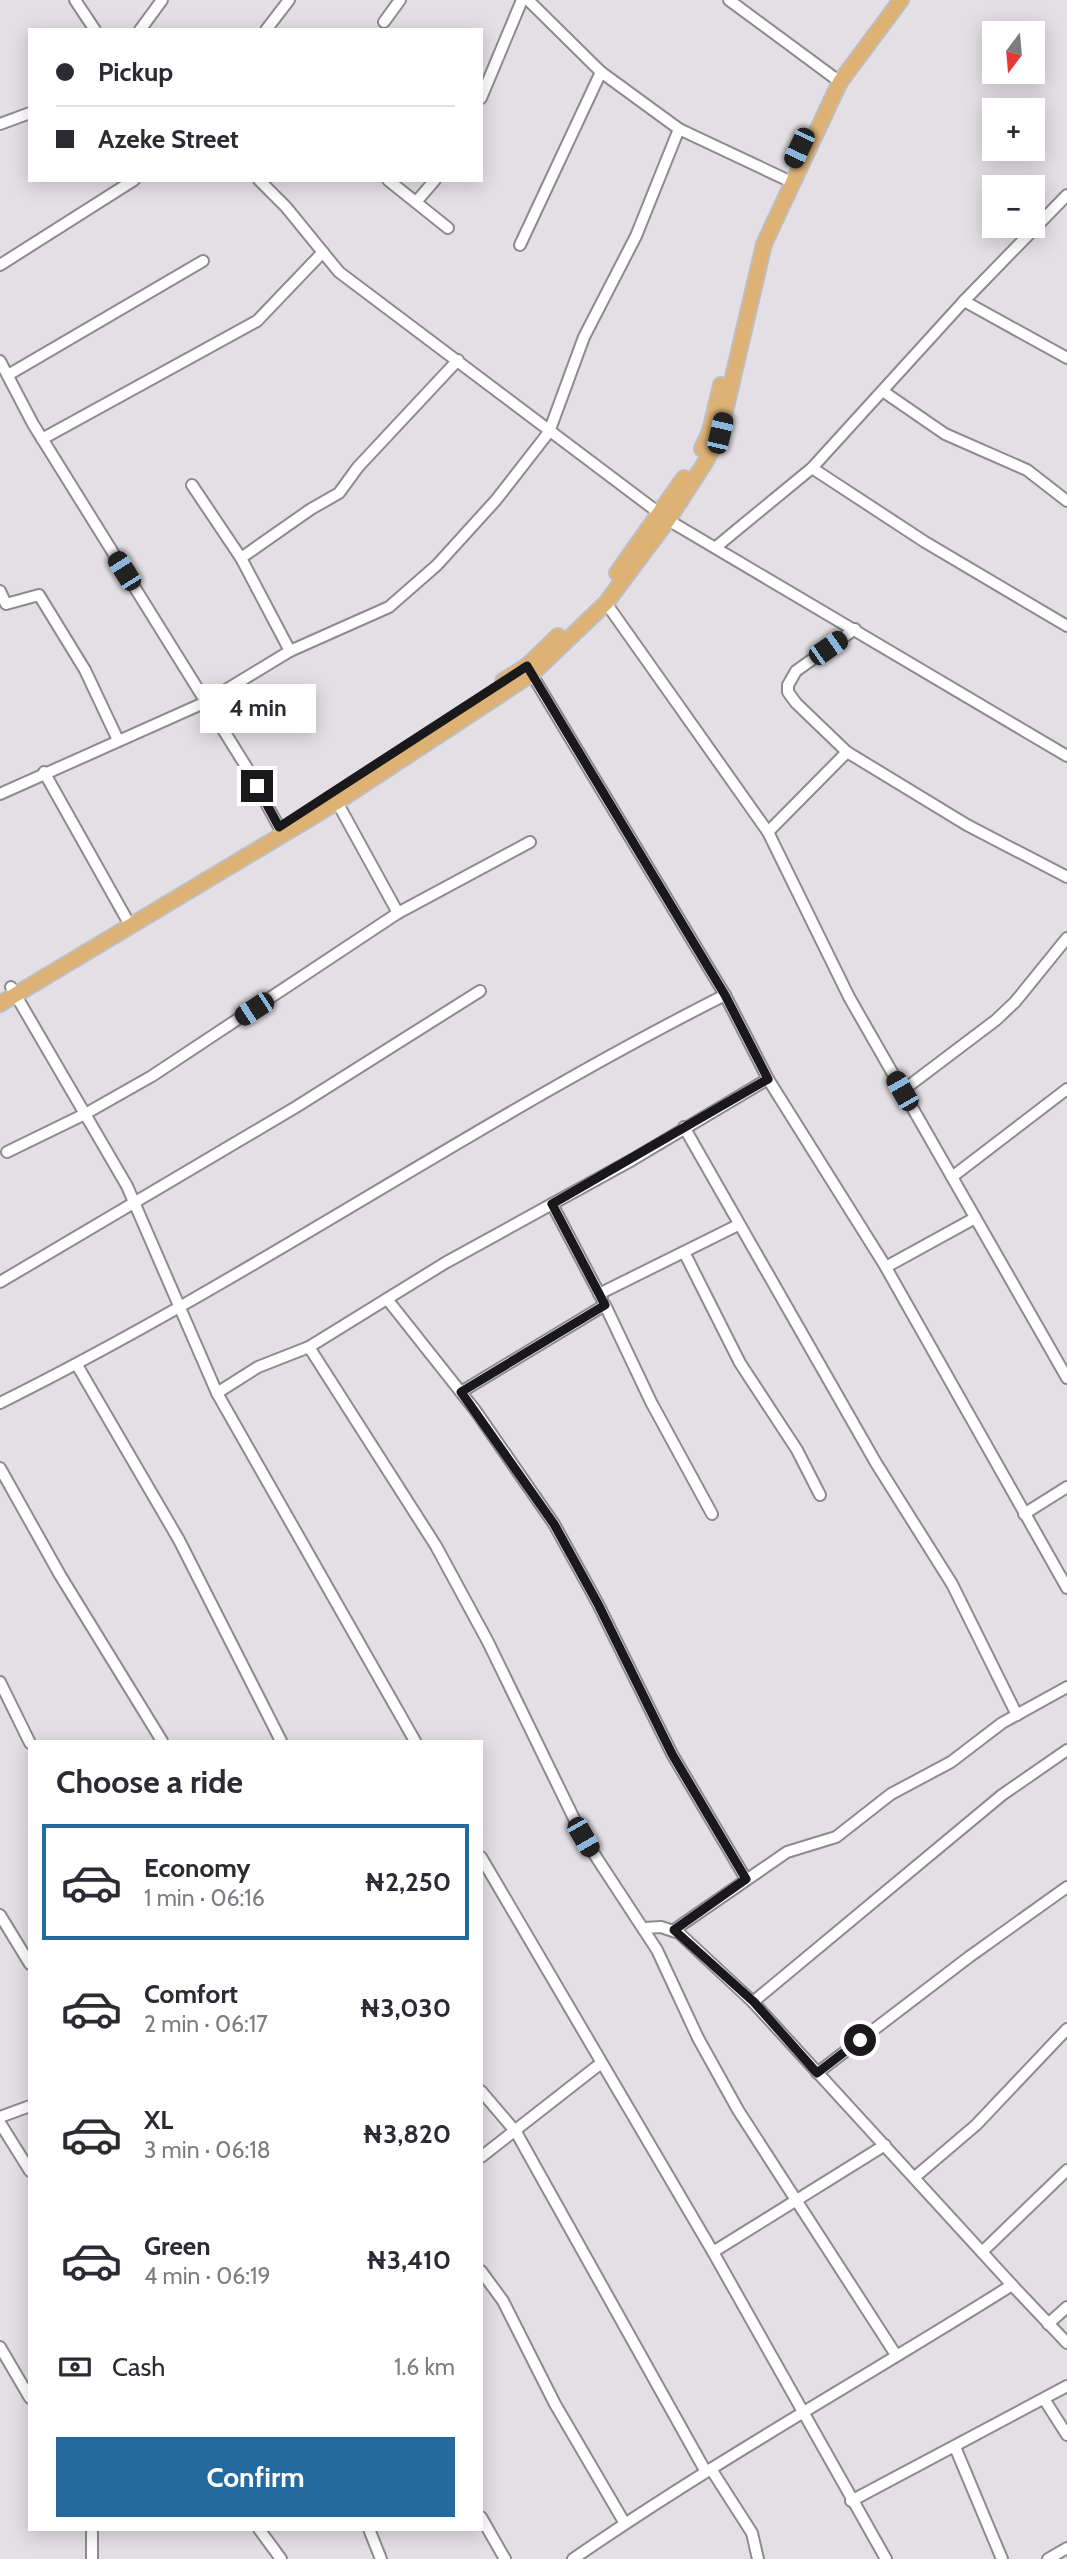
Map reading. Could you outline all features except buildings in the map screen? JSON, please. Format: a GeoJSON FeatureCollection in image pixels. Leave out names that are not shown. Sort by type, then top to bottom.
{"type":"FeatureCollection","features":[{"type":"Feature","properties":{"kind":"main road"},"geometry":{"type":"LineString","coordinates":[[9,992],[337,802],[530,670],[606,603],[664,517],[710,431],[755,249],[785,179],[837,79],[890,0]]}},
{"type":"Feature","properties":{"kind":"main road"},"geometry":{"type":"LineString","coordinates":[[0,1004],[9,992],[125,918],[279,827],[530,670],[599,597],[706,461],[720,433],[764,244],[837,79],[901,0]]}},
{"type":"Feature","properties":{"kind":"street"},"geometry":{"type":"LineString","coordinates":[[75,0],[93,28]]}},
{"type":"Feature","properties":{"kind":"street"},"geometry":{"type":"LineString","coordinates":[[141,28],[162,0]]}},
{"type":"Feature","properties":{"kind":"street"},"geometry":{"type":"LineString","coordinates":[[268,28],[289,0]]}},
{"type":"Feature","properties":{"kind":"street"},"geometry":{"type":"LineString","coordinates":[[384,22],[400,0]]}},
{"type":"Feature","properties":{"kind":"street"},"geometry":{"type":"LineString","coordinates":[[483,93],[522,0]]}},
{"type":"Feature","properties":{"kind":"street"},"geometry":{"type":"LineString","coordinates":[[528,0],[601,72],[679,130],[785,179]]}},
{"type":"Feature","properties":{"kind":"street"},"geometry":{"type":"LineString","coordinates":[[729,0],[837,79]]}},
{"type":"Feature","properties":{"kind":"street"},"geometry":{"type":"LineString","coordinates":[[520,245],[601,72]]}},
{"type":"Feature","properties":{"kind":"street"},"geometry":{"type":"LineString","coordinates":[[0,124],[28,114]]}},
{"type":"Feature","properties":{"kind":"street"},"geometry":{"type":"LineString","coordinates":[[0,794],[44,772],[206,702],[290,651],[389,607],[437,565],[496,500],[549,432],[584,337],[636,236],[679,130]]}},
{"type":"Feature","properties":{"kind":"street"},"geometry":{"type":"LineString","coordinates":[[0,265],[131,182]]}},
{"type":"Feature","properties":{"kind":"street"},"geometry":{"type":"LineString","coordinates":[[260,182],[286,207],[339,272],[664,517],[1067,756]]}},
{"type":"Feature","properties":{"kind":"street"},"geometry":{"type":"LineString","coordinates":[[391,182],[448,228]]}},
{"type":"Feature","properties":{"kind":"street"},"geometry":{"type":"LineString","coordinates":[[416,202],[433,182]]}},
{"type":"Feature","properties":{"kind":"street"},"geometry":{"type":"LineString","coordinates":[[716,547],[812,468],[964,301],[1067,195]]}},
{"type":"Feature","properties":{"kind":"street"},"geometry":{"type":"LineString","coordinates":[[42,439],[257,321],[323,252]]}},
{"type":"Feature","properties":{"kind":"street"},"geometry":{"type":"LineString","coordinates":[[8,375],[203,261]]}},
{"type":"Feature","properties":{"kind":"street"},"geometry":{"type":"LineString","coordinates":[[964,301],[1067,358]]}},
{"type":"Feature","properties":{"kind":"street"},"geometry":{"type":"LineString","coordinates":[[241,558],[311,509],[339,493],[358,467],[458,360]]}},
{"type":"Feature","properties":{"kind":"street"},"geometry":{"type":"LineString","coordinates":[[0,361],[42,439],[206,702],[279,827]]}},
{"type":"Feature","properties":{"kind":"street"},"geometry":{"type":"LineString","coordinates":[[884,392],[945,434],[1027,470],[1067,501]]}},
{"type":"Feature","properties":{"kind":"street"},"geometry":{"type":"LineString","coordinates":[[812,468],[925,542],[1067,626]]}},
{"type":"Feature","properties":{"kind":"street"},"geometry":{"type":"LineString","coordinates":[[192,485],[241,558],[290,651]]}},
{"type":"Feature","properties":{"kind":"street"},"geometry":{"type":"LineString","coordinates":[[0,592],[6,604],[39,595],[85,670],[118,740]]}},
{"type":"Feature","properties":{"kind":"street"},"geometry":{"type":"LineString","coordinates":[[606,603],[768,832],[849,998],[1067,1378]]}},
{"type":"Feature","properties":{"kind":"street"},"geometry":{"type":"LineString","coordinates":[[855,629],[803,665],[788,685],[788,692],[796,703],[847,752],[967,825],[1067,877]]}},
{"type":"Feature","properties":{"kind":"street"},"geometry":{"type":"LineString","coordinates":[[530,670],[725,995],[768,1079],[886,1267],[1067,1588]]}},
{"type":"Feature","properties":{"kind":"street"},"geometry":{"type":"LineString","coordinates":[[768,832],[847,752]]}},
{"type":"Feature","properties":{"kind":"street"},"geometry":{"type":"LineString","coordinates":[[44,772],[125,918]]}},
{"type":"Feature","properties":{"kind":"street"},"geometry":{"type":"LineString","coordinates":[[337,802],[398,913]]}},
{"type":"Feature","properties":{"kind":"street"},"geometry":{"type":"LineString","coordinates":[[7,1152],[85,1114],[152,1076],[398,913],[530,842]]}},
{"type":"Feature","properties":{"kind":"street"},"geometry":{"type":"LineString","coordinates":[[902,1091],[996,1020],[1067,938]]}},
{"type":"Feature","properties":{"kind":"street"},"geometry":{"type":"LineString","coordinates":[[0,1282],[296,1107],[480,991]]}},
{"type":"Feature","properties":{"kind":"street"},"geometry":{"type":"LineString","coordinates":[[9,992],[135,1201],[217,1393],[414,1740]]}},
{"type":"Feature","properties":{"kind":"street"},"geometry":{"type":"LineString","coordinates":[[0,1404],[76,1365],[178,1307],[608,1055],[725,995]]}},
{"type":"Feature","properties":{"kind":"street"},"geometry":{"type":"LineString","coordinates":[[217,1393],[258,1367],[309,1347],[445,1263],[768,1079]]}},
{"type":"Feature","properties":{"kind":"street"},"geometry":{"type":"LineString","coordinates":[[952,1177],[1067,1088]]}},
{"type":"Feature","properties":{"kind":"street"},"geometry":{"type":"LineString","coordinates":[[684,1127],[876,1463],[952,1584],[1017,1715]]}},
{"type":"Feature","properties":{"kind":"street"},"geometry":{"type":"LineString","coordinates":[[552,1204],[605,1305],[651,1402],[712,1514]]}},
{"type":"Feature","properties":{"kind":"street"},"geometry":{"type":"LineString","coordinates":[[886,1267],[975,1218]]}},
{"type":"Feature","properties":{"kind":"street"},"geometry":{"type":"LineString","coordinates":[[599,1294],[738,1225]]}},
{"type":"Feature","properties":{"kind":"street"},"geometry":{"type":"LineString","coordinates":[[684,1252],[740,1363],[797,1451],[820,1495]]}},
{"type":"Feature","properties":{"kind":"street"},"geometry":{"type":"LineString","coordinates":[[387,1299],[461,1392],[554,1524],[598,1604],[672,1754],[746,1879]]}},
{"type":"Feature","properties":{"kind":"street"},"geometry":{"type":"LineString","coordinates":[[461,1392],[605,1305]]}},
{"type":"Feature","properties":{"kind":"street"},"geometry":{"type":"LineString","coordinates":[[309,1347],[436,1546],[488,1642],[583,1837],[615,1889],[645,1928],[710,2061],[793,2199],[896,2355]]}},
{"type":"Feature","properties":{"kind":"street"},"geometry":{"type":"LineString","coordinates":[[76,1365],[179,1540],[280,1740]]}},
{"type":"Feature","properties":{"kind":"street"},"geometry":{"type":"LineString","coordinates":[[0,1468],[60,1575],[161,1740]]}},
{"type":"Feature","properties":{"kind":"street"},"geometry":{"type":"LineString","coordinates":[[1024,1514],[1067,1488]]}},
{"type":"Feature","properties":{"kind":"street"},"geometry":{"type":"LineString","coordinates":[[0,1682],[29,1740]]}},
{"type":"Feature","properties":{"kind":"street"},"geometry":{"type":"LineString","coordinates":[[674,1930],[795,1848],[836,1837],[891,1794],[951,1762],[990,1731],[1067,1687]]}},
{"type":"Feature","properties":{"kind":"street"},"geometry":{"type":"LineString","coordinates":[[754,2002],[992,1803],[1067,1750]]}},
{"type":"Feature","properties":{"kind":"street"},"geometry":{"type":"LineString","coordinates":[[483,1860],[600,2064],[713,2252],[886,2559]]}},
{"type":"Feature","properties":{"kind":"street"},"geometry":{"type":"LineString","coordinates":[[817,2073],[969,1957],[1067,1887]]}},
{"type":"Feature","properties":{"kind":"street"},"geometry":{"type":"LineString","coordinates":[[0,1915],[28,1961]]}},
{"type":"Feature","properties":{"kind":"street"},"geometry":{"type":"LineString","coordinates":[[645,1928],[674,1930],[754,2002],[1067,2343]]}},
{"type":"Feature","properties":{"kind":"street"},"geometry":{"type":"LineString","coordinates":[[915,2177],[976,2125],[1067,2029]]}},
{"type":"Feature","properties":{"kind":"street"},"geometry":{"type":"LineString","coordinates":[[483,2156],[600,2064]]}},
{"type":"Feature","properties":{"kind":"street"},"geometry":{"type":"LineString","coordinates":[[483,2093],[516,2132],[709,2471],[752,2533],[758,2559]]}},
{"type":"Feature","properties":{"kind":"street"},"geometry":{"type":"LineString","coordinates":[[0,2117],[28,2107]]}},
{"type":"Feature","properties":{"kind":"street"},"geometry":{"type":"LineString","coordinates":[[0,2123],[28,2168]]}},
{"type":"Feature","properties":{"kind":"street"},"geometry":{"type":"LineString","coordinates":[[713,2252],[793,2199],[885,2145]]}},
{"type":"Feature","properties":{"kind":"street"},"geometry":{"type":"LineString","coordinates":[[982,2252],[1067,2170]]}},
{"type":"Feature","properties":{"kind":"street"},"geometry":{"type":"LineString","coordinates":[[483,2274],[503,2301],[555,2404],[624,2522]]}},
{"type":"Feature","properties":{"kind":"street"},"geometry":{"type":"LineString","coordinates":[[573,2559],[624,2522],[1012,2284]]}},
{"type":"Feature","properties":{"kind":"street"},"geometry":{"type":"LineString","coordinates":[[1048,2324],[1067,2306]]}},
{"type":"Feature","properties":{"kind":"street"},"geometry":{"type":"LineString","coordinates":[[0,2347],[28,2395]]}},
{"type":"Feature","properties":{"kind":"street"},"geometry":{"type":"LineString","coordinates":[[851,2501],[1067,2386]]}},
{"type":"Feature","properties":{"kind":"street"},"geometry":{"type":"LineString","coordinates":[[1044,2399],[1067,2435]]}},
{"type":"Feature","properties":{"kind":"street"},"geometry":{"type":"LineString","coordinates":[[954,2448],[1002,2559]]}},
{"type":"Feature","properties":{"kind":"street"},"geometry":{"type":"LineString","coordinates":[[483,2520],[505,2559]]}},
{"type":"Feature","properties":{"kind":"street"},"geometry":{"type":"LineString","coordinates":[[92,2531],[92,2559]]}},
{"type":"Feature","properties":{"kind":"street"},"geometry":{"type":"LineString","coordinates":[[260,2531],[281,2559]]}},
{"type":"Feature","properties":{"kind":"street"},"geometry":{"type":"LineString","coordinates":[[370,2531],[381,2559]]}},
{"type":"Feature","properties":{"kind":"street"},"geometry":{"type":"LineString","coordinates":[[1048,2559],[1067,2548]]}},
{"type":"Feature","properties":{"kind":"route"},"geometry":{"type":"LineString","coordinates":[[257,786],[279,827],[527,666],[725,995],[768,1079],[552,1204],[605,1305],[461,1392],[554,1524],[598,1604],[672,1754],[746,1879],[674,1930],[754,2002],[817,2073],[860,2040]]}}]}
